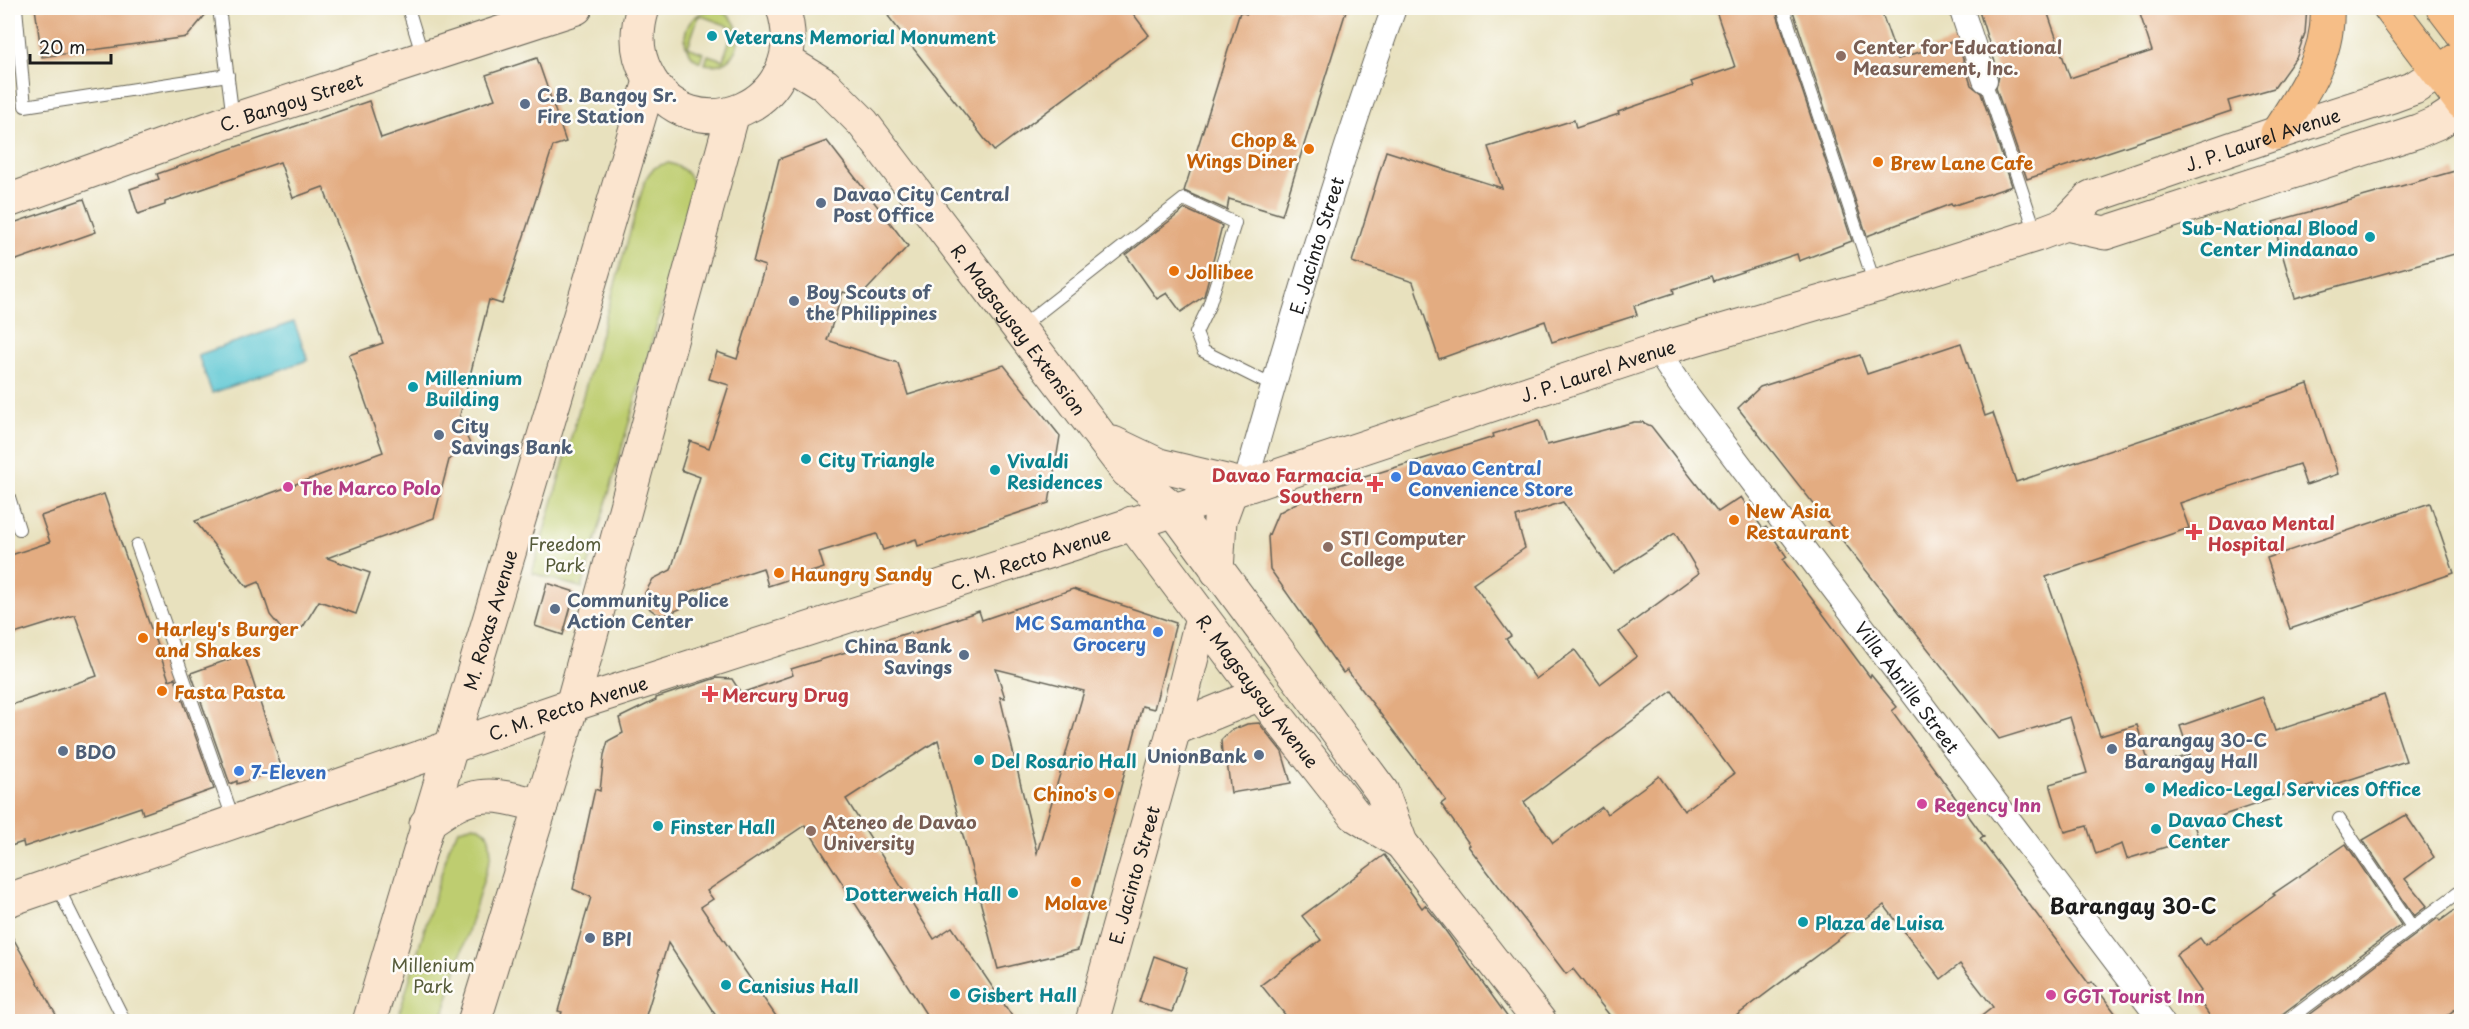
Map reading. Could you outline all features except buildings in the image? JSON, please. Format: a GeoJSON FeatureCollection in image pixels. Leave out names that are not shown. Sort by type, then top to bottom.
{"type":"FeatureCollection","features":[{"type":"Feature","properties":{"kind":"main road","name":"C. Bangoy Street"},"geometry":{"type":"LineString","coordinates":[[8,201],[233,120],[576,8]]}},
{"type":"Feature","properties":{"kind":"main road"},"geometry":{"type":"LineString","coordinates":[[643,8],[638,22],[637,37],[641,60],[650,81],[666,98],[686,110],[710,115],[745,108],[766,94],[775,84],[786,62],[789,28],[783,8]]}},
{"type":"Feature","properties":{"kind":"main road"},"geometry":{"type":"LineString","coordinates":[[2277,133],[2312,76],[2325,39],[2327,8]]}},
{"type":"Feature","properties":{"kind":"main road"},"geometry":{"type":"LineString","coordinates":[[2051,230],[2105,233],[2418,131],[2439,122],[2462,105],[2450,64],[2390,8]]}},
{"type":"Feature","properties":{"kind":"main road"},"geometry":{"type":"LineString","coordinates":[[2443,8],[2462,33]]}},
{"type":"Feature","properties":{"kind":"main road","name":"R. Magsaysay Extension"},"geometry":{"type":"LineString","coordinates":[[786,62],[825,85],[863,123],[1127,471],[1173,509]]}},
{"type":"Feature","properties":{"kind":"main road","name":"J. P. Laurel Avenue"},"geometry":{"type":"LineString","coordinates":[[1132,523],[1657,350],[1876,286],[2051,230],[2091,197],[2403,92],[2450,64]]}},
{"type":"Feature","properties":{"kind":"main road","name":"M. Roxas Avenue"},"geometry":{"type":"LineString","coordinates":[[369,1022],[426,824],[650,81]]}},
{"type":"Feature","properties":{"kind":"main road"},"geometry":{"type":"LineString","coordinates":[[474,1022],[572,705],[733,112]]}},
{"type":"Feature","properties":{"kind":"main road"},"geometry":{"type":"LineString","coordinates":[[1101,436],[1159,465],[1238,488],[1220,520],[1216,554],[1217,571]]}},
{"type":"Feature","properties":{"kind":"main road"},"geometry":{"type":"LineString","coordinates":[[1127,471],[1132,523]]}},
{"type":"Feature","properties":{"kind":"main road","name":"R. Magsaysay Avenue"},"geometry":{"type":"LineString","coordinates":[[1173,509],[1382,792],[1401,843],[1540,1022]]}},
{"type":"Feature","properties":{"kind":"main road","name":"C. M. Recto Avenue"},"geometry":{"type":"LineString","coordinates":[[8,900],[572,705],[1132,523]]}},
{"type":"Feature","properties":{"kind":"main road","name":"R. Magsaysay Avenue"},"geometry":{"type":"LineString","coordinates":[[1132,523],[1260,694],[1355,815],[1401,843]]}},
{"type":"Feature","properties":{"kind":"main road","name":"E. Jacinto Street"},"geometry":{"type":"LineString","coordinates":[[1092,1022],[1174,729],[1202,617]]}},
{"type":"Feature","properties":{"kind":"main road"},"geometry":{"type":"LineString","coordinates":[[1174,729],[1260,694]]}},
{"type":"Feature","properties":{"kind":"main road"},"geometry":{"type":"LineString","coordinates":[[426,824],[462,800],[479,796],[502,796],[541,806]]}},
{"type":"Feature","properties":{"kind":"street","name":"E. Jacinto Street"},"geometry":{"type":"LineString","coordinates":[[1238,488],[1273,386],[1356,116],[1394,8]]}},
{"type":"Feature","properties":{"kind":"street"},"geometry":{"type":"LineString","coordinates":[[1961,8],[1985,80]]}},
{"type":"Feature","properties":{"kind":"street","name":"Villa Abrille Street"},"geometry":{"type":"LineString","coordinates":[[1657,350],[1687,395],[2162,1022]]}},
{"type":"Feature","properties":{"kind":"lane"},"geometry":{"type":"LineString","coordinates":[[16,8],[26,106],[228,75]]}},
{"type":"Feature","properties":{"kind":"lane"},"geometry":{"type":"LineString","coordinates":[[219,8],[233,120]]}},
{"type":"Feature","properties":{"kind":"lane"},"geometry":{"type":"LineString","coordinates":[[408,8],[423,58]]}},
{"type":"Feature","properties":{"kind":"lane"},"geometry":{"type":"LineString","coordinates":[[1783,8],[1876,286]]}},
{"type":"Feature","properties":{"kind":"lane"},"geometry":{"type":"LineString","coordinates":[[1985,80],[2051,230]]}},
{"type":"Feature","properties":{"kind":"lane"},"geometry":{"type":"LineString","coordinates":[[1020,328],[1184,199],[1235,223],[1209,306],[1196,333],[1203,351],[1273,386]]}},
{"type":"Feature","properties":{"kind":"lane"},"geometry":{"type":"LineString","coordinates":[[8,494],[19,530]]}},
{"type":"Feature","properties":{"kind":"lane"},"geometry":{"type":"LineString","coordinates":[[137,545],[235,822]]}},
{"type":"Feature","properties":{"kind":"lane"},"geometry":{"type":"LineString","coordinates":[[2339,819],[2412,927]]}},
{"type":"Feature","properties":{"kind":"lane"},"geometry":{"type":"LineString","coordinates":[[56,884],[126,1022]]}},
{"type":"Feature","properties":{"kind":"lane"},"geometry":{"type":"LineString","coordinates":[[2286,1022],[2462,890]]}},
{"type":"Feature","properties":{"kind":"green space"},"geometry":{"type":"Polygon","coordinates":[[[712,10],[725,14],[733,21],[738,31],[738,41],[735,51],[728,59],[718,64],[705,64],[708,55],[723,60],[734,28],[699,15],[688,47],[703,53],[700,62],[692,56],[687,48],[685,40],[689,24],[695,17],[702,13],[712,10]]]}},
{"type":"Feature","properties":{"kind":"green space","name":"Freedom Park"},"geometry":{"type":"Polygon","coordinates":[[[669,163],[680,167],[688,174],[694,194],[582,588],[532,573],[645,180],[654,168],[669,163]]]}},
{"type":"Feature","properties":{"kind":"green space","name":"Millenium Park"},"geometry":{"type":"Polygon","coordinates":[[[474,825],[487,833],[491,855],[441,1021],[397,1021],[451,841],[460,829],[474,825]]]}},
{"type":"Feature","properties":{"kind":"water"},"geometry":{"type":"Polygon","coordinates":[[[294,322],[308,360],[212,393],[198,355],[294,322]]]}},
{"type":"Feature","properties":{"kind":"place","name":"Veterans Memorial Monument"},"geometry":{"type":"Point","coordinates":[712,36]}},
{"type":"Feature","properties":{"kind":"place","name":"Center for Educational Measurement, Inc."},"geometry":{"type":"Point","coordinates":[1841,56]}},
{"type":"Feature","properties":{"kind":"place","name":"C.B. Bangoy Sr. Fire Station"},"geometry":{"type":"Point","coordinates":[525,104]}},
{"type":"Feature","properties":{"kind":"place","name":"Chop & Wings Diner"},"geometry":{"type":"Point","coordinates":[1309,149]}},
{"type":"Feature","properties":{"kind":"place","name":"Brew Lane Cafe"},"geometry":{"type":"Point","coordinates":[1878,162]}},
{"type":"Feature","properties":{"kind":"place","name":"Davao City Central Post Office"},"geometry":{"type":"Point","coordinates":[821,203]}},
{"type":"Feature","properties":{"kind":"place","name":"Sub-National Blood Center Mindanao"},"geometry":{"type":"Point","coordinates":[2370,237]}},
{"type":"Feature","properties":{"kind":"place","name":"Jollibee"},"geometry":{"type":"Point","coordinates":[1174,271]}},
{"type":"Feature","properties":{"kind":"place","name":"Boy Scouts of the Philippines"},"geometry":{"type":"Point","coordinates":[794,301]}},
{"type":"Feature","properties":{"kind":"place","name":"Millennium Building"},"geometry":{"type":"Point","coordinates":[413,387]}},
{"type":"Feature","properties":{"kind":"place","name":"City Savings Bank"},"geometry":{"type":"Point","coordinates":[439,435]}},
{"type":"Feature","properties":{"kind":"place","name":"City Triangle"},"geometry":{"type":"Point","coordinates":[806,459]}},
{"type":"Feature","properties":{"kind":"place","name":"Vivaldi Residences"},"geometry":{"type":"Point","coordinates":[995,470]}},
{"type":"Feature","properties":{"kind":"place","name":"Davao Central Convenience Store"},"geometry":{"type":"Point","coordinates":[1396,477]}},
{"type":"Feature","properties":{"kind":"place","name":"Davao Farmacia Southern"},"geometry":{"type":"Point","coordinates":[1375,484]}},
{"type":"Feature","properties":{"kind":"place","name":"The Marco Polo"},"geometry":{"type":"Point","coordinates":[288,487]}},
{"type":"Feature","properties":{"kind":"place","name":"New Asia Restaurant"},"geometry":{"type":"Point","coordinates":[1734,520]}},
{"type":"Feature","properties":{"kind":"place","name":"Davao Mental Hospital"},"geometry":{"type":"Point","coordinates":[2194,532]}},
{"type":"Feature","properties":{"kind":"place","name":"STI Computer College"},"geometry":{"type":"Point","coordinates":[1328,547]}},
{"type":"Feature","properties":{"kind":"place","name":"Haungry Sandy"},"geometry":{"type":"Point","coordinates":[779,573]}},
{"type":"Feature","properties":{"kind":"place","name":"Community Police Action Center"},"geometry":{"type":"Point","coordinates":[555,609]}},
{"type":"Feature","properties":{"kind":"place","name":"MC Samantha Grocery"},"geometry":{"type":"Point","coordinates":[1158,632]}},
{"type":"Feature","properties":{"kind":"place","name":"Harley's Burger and Shakes"},"geometry":{"type":"Point","coordinates":[143,638]}},
{"type":"Feature","properties":{"kind":"place","name":"China Bank Savings"},"geometry":{"type":"Point","coordinates":[964,655]}},
{"type":"Feature","properties":{"kind":"place","name":"Fasta Pasta"},"geometry":{"type":"Point","coordinates":[162,691]}},
{"type":"Feature","properties":{"kind":"place","name":"Mercury Drug"},"geometry":{"type":"Point","coordinates":[710,694]}},
{"type":"Feature","properties":{"kind":"place","name":"Barangay 30-C Barangay Hall"},"geometry":{"type":"Point","coordinates":[2112,749]}},
{"type":"Feature","properties":{"kind":"place","name":"BDO"},"geometry":{"type":"Point","coordinates":[63,751]}},
{"type":"Feature","properties":{"kind":"place","name":"UnionBank"},"geometry":{"type":"Point","coordinates":[1259,755]}},
{"type":"Feature","properties":{"kind":"place","name":"Del Rosario Hall"},"geometry":{"type":"Point","coordinates":[979,760]}},
{"type":"Feature","properties":{"kind":"place","name":"7-Eleven"},"geometry":{"type":"Point","coordinates":[239,771]}},
{"type":"Feature","properties":{"kind":"place","name":"Medico-Legal Services Office"},"geometry":{"type":"Point","coordinates":[2150,788]}},
{"type":"Feature","properties":{"kind":"place","name":"Chino's"},"geometry":{"type":"Point","coordinates":[1109,793]}},
{"type":"Feature","properties":{"kind":"place","name":"Regency Inn"},"geometry":{"type":"Point","coordinates":[1922,804]}},
{"type":"Feature","properties":{"kind":"place","name":"Finster Hall"},"geometry":{"type":"Point","coordinates":[658,826]}},
{"type":"Feature","properties":{"kind":"place","name":"Davao Chest Center"},"geometry":{"type":"Point","coordinates":[2156,829]}},
{"type":"Feature","properties":{"kind":"place","name":"Ateneo de Davao University"},"geometry":{"type":"Point","coordinates":[811,831]}},
{"type":"Feature","properties":{"kind":"place","name":"Molave"},"geometry":{"type":"Point","coordinates":[1076,882]}},
{"type":"Feature","properties":{"kind":"place","name":"Dotterweich Hall"},"geometry":{"type":"Point","coordinates":[1013,893]}},
{"type":"Feature","properties":{"kind":"place","name":"Plaza de Luisa"},"geometry":{"type":"Point","coordinates":[1803,922]}},
{"type":"Feature","properties":{"kind":"place","name":"BPI"},"geometry":{"type":"Point","coordinates":[590,938]}},
{"type":"Feature","properties":{"kind":"place","name":"Canisius Hall"},"geometry":{"type":"Point","coordinates":[726,985]}},
{"type":"Feature","properties":{"kind":"place","name":"Gisbert Hall"},"geometry":{"type":"Point","coordinates":[955,994]}},
{"type":"Feature","properties":{"kind":"place","name":"GGT Tourist Inn"},"geometry":{"type":"Point","coordinates":[2051,995]}},
{"type":"Feature","properties":{"kind":"district","name":"Barangay 30-C"},"geometry":{"type":"Point","coordinates":[2133,905]}}]}
